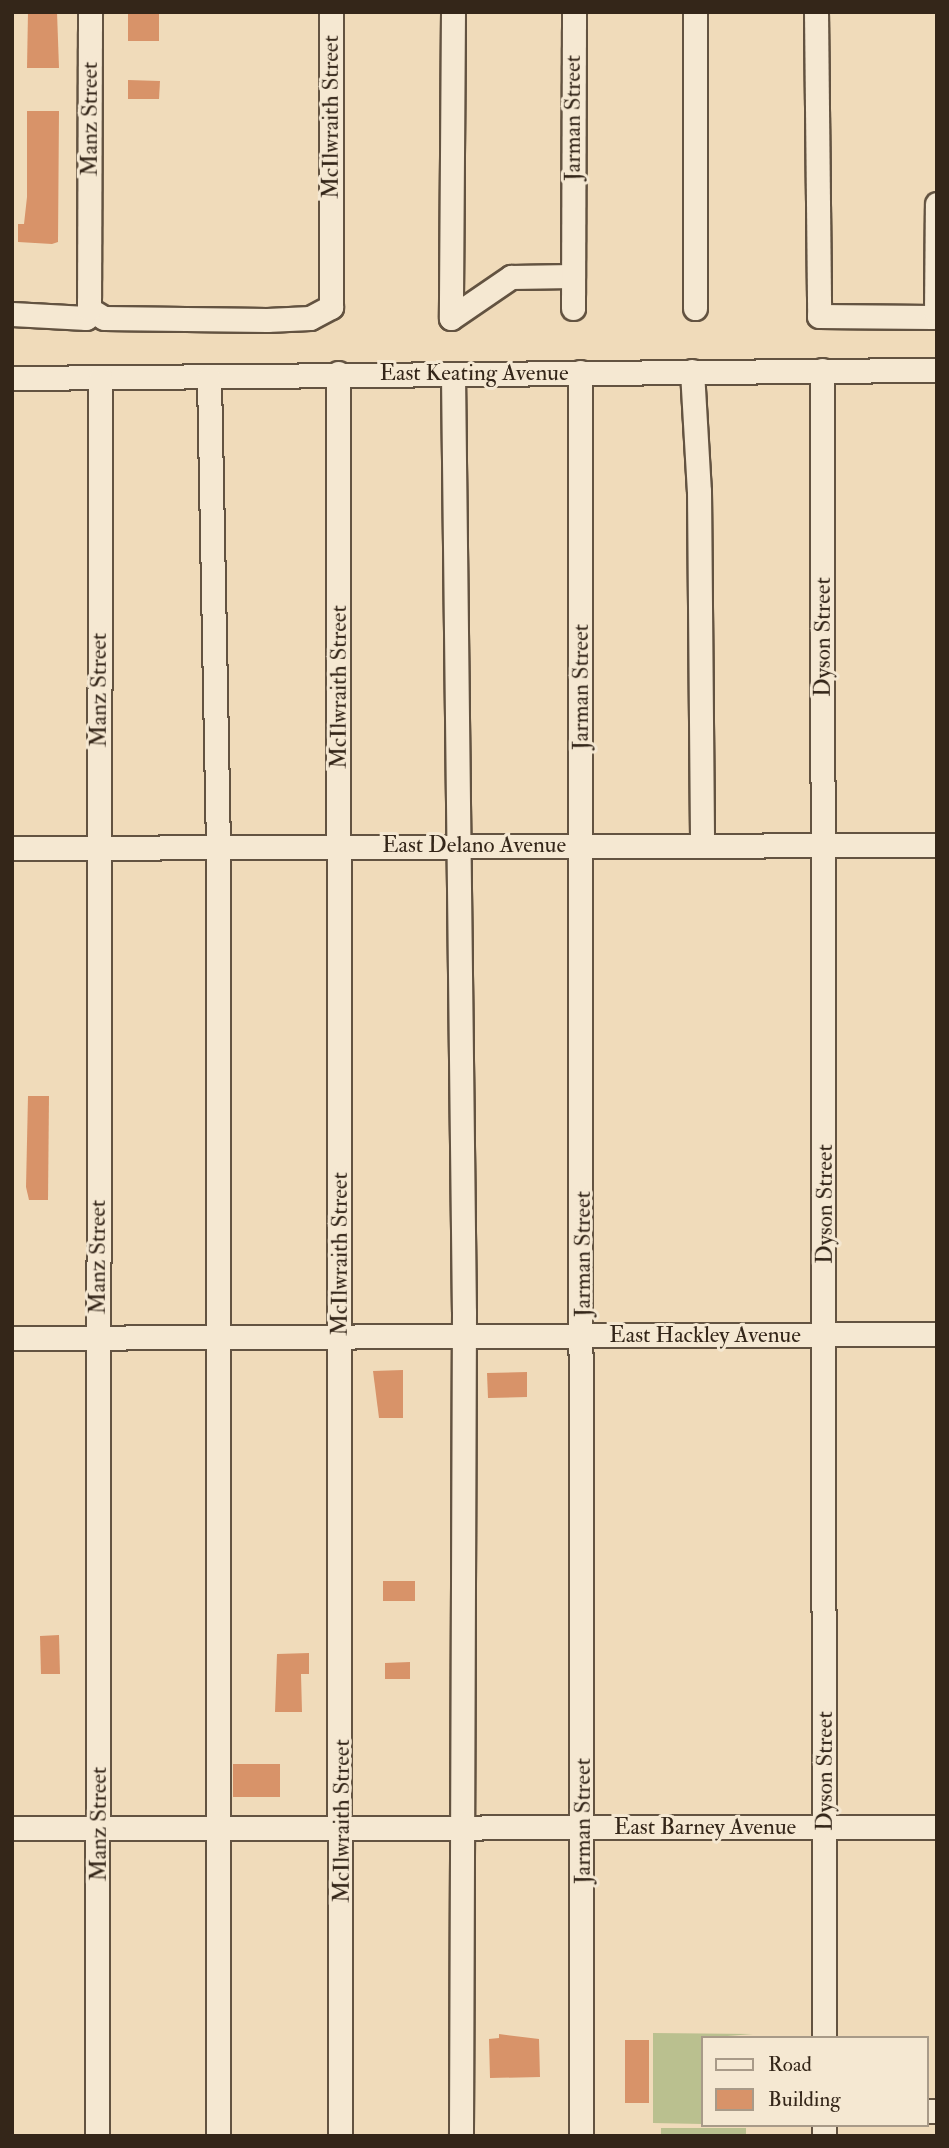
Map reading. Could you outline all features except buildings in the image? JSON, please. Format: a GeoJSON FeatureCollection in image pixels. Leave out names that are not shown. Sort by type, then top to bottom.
{"type":"FeatureCollection","features":[{"type":"Feature","properties":{"kind":"street","name":"Manz Street"},"geometry":{"type":"LineString","coordinates":[[89,309],[90,12]]}},
{"type":"Feature","properties":{"kind":"street","name":"McIlwraith Street"},"geometry":{"type":"LineString","coordinates":[[89,309],[104,318],[267,320],[310,318],[331,307],[331,12]]}},
{"type":"Feature","properties":{"kind":"street"},"geometry":{"type":"LineString","coordinates":[[453,12],[451,318],[511,277],[573,276]]}},
{"type":"Feature","properties":{"kind":"street","name":"Jarman Street"},"geometry":{"type":"LineString","coordinates":[[573,12],[573,308]]}},
{"type":"Feature","properties":{"kind":"street"},"geometry":{"type":"LineString","coordinates":[[695,12],[695,308]]}},
{"type":"Feature","properties":{"kind":"street"},"geometry":{"type":"LineString","coordinates":[[816,12],[817,306],[822,317],[932,317],[936,312],[937,204]]}},
{"type":"Feature","properties":{"kind":"street"},"geometry":{"type":"LineString","coordinates":[[12,314],[86,318],[89,309]]}},
{"type":"Feature","properties":{"kind":"street","name":"Dyson Street"},"geometry":{"type":"LineString","coordinates":[[822,370],[824,2036]]}},
{"type":"Feature","properties":{"kind":"street","name":"East Keating Avenue"},"geometry":{"type":"LineString","coordinates":[[12,378],[209,378],[338,373],[453,376],[580,372],[937,370]]}},
{"type":"Feature","properties":{"kind":"street"},"geometry":{"type":"LineString","coordinates":[[692,371],[699,491],[702,845]]}},
{"type":"Feature","properties":{"kind":"street","name":"Jarman Street"},"geometry":{"type":"LineString","coordinates":[[580,372],[583,1335],[581,2136]]}},
{"type":"Feature","properties":{"kind":"street","name":"McIlwraith Street"},"geometry":{"type":"LineString","coordinates":[[338,373],[342,1828],[340,2136]]}},
{"type":"Feature","properties":{"kind":"street"},"geometry":{"type":"LineString","coordinates":[[453,376],[459,846],[463,1828],[461,2136]]}},
{"type":"Feature","properties":{"kind":"street","name":"Manz Street"},"geometry":{"type":"LineString","coordinates":[[96,2136],[100,1828],[97,847],[100,378]]}},
{"type":"Feature","properties":{"kind":"street"},"geometry":{"type":"LineString","coordinates":[[209,378],[218,847],[218,2136]]}},
{"type":"Feature","properties":{"kind":"street","name":"East Delano Avenue"},"geometry":{"type":"LineString","coordinates":[[12,848],[937,845]]}},
{"type":"Feature","properties":{"kind":"street","name":"East Hackley Avenue"},"geometry":{"type":"LineString","coordinates":[[12,1338],[937,1334]]}},
{"type":"Feature","properties":{"kind":"street","name":"East Barney Avenue"},"geometry":{"type":"LineString","coordinates":[[12,1828],[937,1828]]}},
{"type":"Feature","properties":{"kind":"green space"},"geometry":{"type":"Polygon","coordinates":[[[653,2033],[753,2034],[701,2036],[701,2124],[653,2123],[653,2033]]]}},
{"type":"Feature","properties":{"kind":"green space"},"geometry":{"type":"Polygon","coordinates":[[[661,2128],[746,2128],[746,2136],[661,2136],[661,2128]]]}}]}
